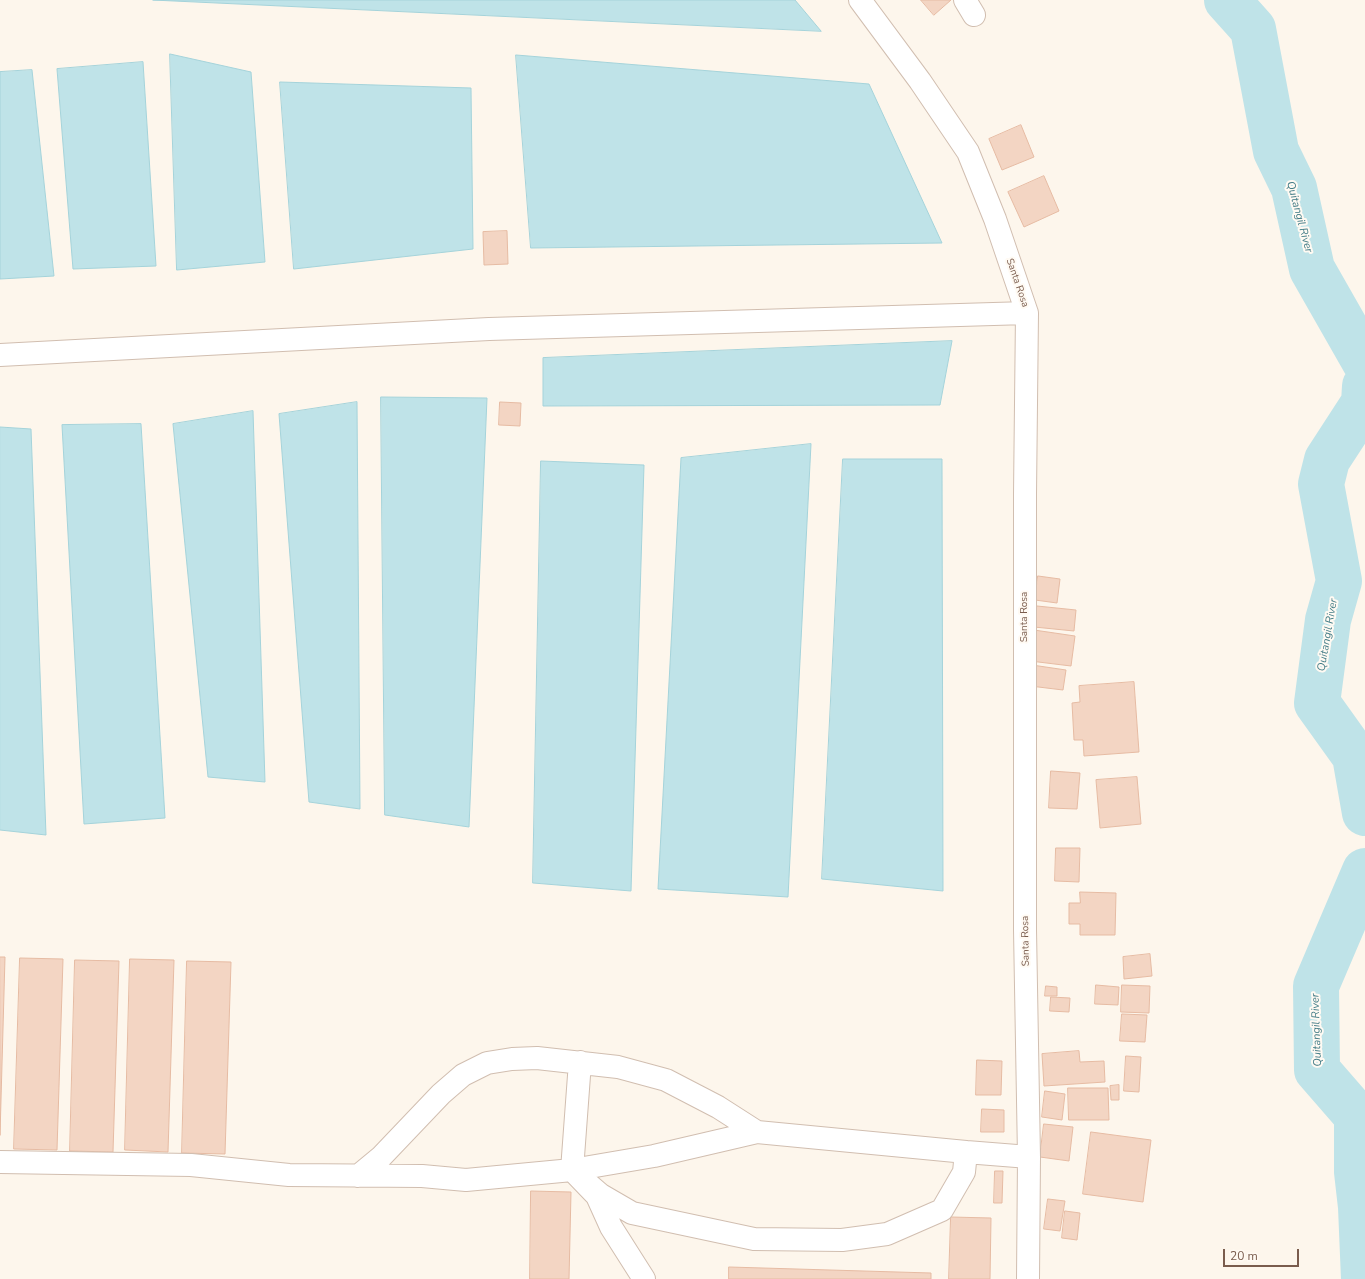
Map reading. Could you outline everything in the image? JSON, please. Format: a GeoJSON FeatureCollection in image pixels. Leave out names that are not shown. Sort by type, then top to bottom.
{"type":"FeatureCollection","features":[{"type":"Feature","properties":{"kind":"street","name":"Santa Rosa"},"geometry":{"type":"LineString","coordinates":[[860,0],[920,81],[968,152],[994,219],[1027,313],[1024,494],[1025,930],[1030,1157],[1028,1279]]}},
{"type":"Feature","properties":{"kind":"street"},"geometry":{"type":"LineString","coordinates":[[0,354],[489,329],[1027,313]]}},
{"type":"Feature","properties":{"kind":"street"},"geometry":{"type":"LineString","coordinates":[[358,1176],[381,1157],[441,1094],[463,1074],[487,1063],[512,1059],[537,1058],[618,1067],[666,1080],[718,1107],[757,1132]]}},
{"type":"Feature","properties":{"kind":"street"},"geometry":{"type":"LineString","coordinates":[[580,1062],[572,1170],[597,1196],[611,1227],[644,1279]]}},
{"type":"Feature","properties":{"kind":"street"},"geometry":{"type":"LineString","coordinates":[[0,1162],[191,1166],[289,1175],[422,1176],[466,1180],[572,1170],[654,1156],[757,1132],[1030,1157]]}},
{"type":"Feature","properties":{"kind":"street"},"geometry":{"type":"LineString","coordinates":[[572,1170],[601,1195],[632,1213],[754,1239],[842,1240],[887,1234],[942,1210],[964,1172],[966,1152]]}},
{"type":"Feature","properties":{"kind":"water"},"geometry":{"type":"Polygon","coordinates":[[[153,0],[795,0],[821,31],[153,0]]]}},
{"type":"Feature","properties":{"kind":"water"},"geometry":{"type":"Polygon","coordinates":[[[170,54],[251,72],[265,262],[177,270],[170,54]]]}},
{"type":"Feature","properties":{"kind":"water"},"geometry":{"type":"Polygon","coordinates":[[[516,55],[869,84],[942,243],[531,248],[516,55]]]}},
{"type":"Feature","properties":{"kind":"water"},"geometry":{"type":"Polygon","coordinates":[[[143,62],[156,266],[73,269],[57,69],[143,62]]]}},
{"type":"Feature","properties":{"kind":"water"},"geometry":{"type":"Polygon","coordinates":[[[32,70],[54,276],[0,279],[0,72],[32,70]]]}},
{"type":"Feature","properties":{"kind":"water"},"geometry":{"type":"Polygon","coordinates":[[[280,82],[471,88],[473,249],[294,269],[280,82]]]}},
{"type":"Feature","properties":{"kind":"water"},"geometry":{"type":"Polygon","coordinates":[[[952,341],[940,405],[543,406],[543,358],[952,341]]]}},
{"type":"Feature","properties":{"kind":"water"},"geometry":{"type":"Polygon","coordinates":[[[381,397],[487,398],[469,827],[385,815],[381,397]]]}},
{"type":"Feature","properties":{"kind":"water"},"geometry":{"type":"Polygon","coordinates":[[[357,402],[360,809],[309,802],[279,414],[357,402]]]}},
{"type":"Feature","properties":{"kind":"water"},"geometry":{"type":"Polygon","coordinates":[[[253,411],[265,782],[208,777],[173,424],[253,411]]]}},
{"type":"Feature","properties":{"kind":"water"},"geometry":{"type":"Polygon","coordinates":[[[141,424],[165,818],[84,824],[62,425],[141,424]]]}},
{"type":"Feature","properties":{"kind":"water"},"geometry":{"type":"Polygon","coordinates":[[[0,427],[31,429],[46,835],[0,830],[0,427]]]}},
{"type":"Feature","properties":{"kind":"water"},"geometry":{"type":"Polygon","coordinates":[[[811,444],[788,897],[658,889],[681,458],[811,444]]]}},
{"type":"Feature","properties":{"kind":"water"},"geometry":{"type":"Polygon","coordinates":[[[843,459],[942,459],[943,891],[822,879],[843,459]]]}},
{"type":"Feature","properties":{"kind":"water"},"geometry":{"type":"Polygon","coordinates":[[[541,461],[644,465],[631,891],[533,883],[541,461]]]}},
{"type":"Feature","properties":{"kind":"building"},"geometry":{"type":"Polygon","coordinates":[[[921,0],[951,0],[934,15],[921,0]]]}},
{"type":"Feature","properties":{"kind":"building"},"geometry":{"type":"Polygon","coordinates":[[[1021,125],[1034,157],[1002,170],[989,139],[1021,125]]]}},
{"type":"Feature","properties":{"kind":"building"},"geometry":{"type":"Polygon","coordinates":[[[1044,176],[1059,211],[1024,227],[1008,192],[1044,176]]]}},
{"type":"Feature","properties":{"kind":"building"},"geometry":{"type":"Polygon","coordinates":[[[507,231],[508,264],[484,265],[483,232],[507,231]]]}},
{"type":"Feature","properties":{"kind":"building"},"geometry":{"type":"Polygon","coordinates":[[[500,402],[521,403],[520,426],[499,425],[500,402]]]}},
{"type":"Feature","properties":{"kind":"building"},"geometry":{"type":"Polygon","coordinates":[[[1038,576],[1060,579],[1057,603],[1035,600],[1038,576]]]}},
{"type":"Feature","properties":{"kind":"building"},"geometry":{"type":"Polygon","coordinates":[[[1037,606],[1076,610],[1074,631],[1034,627],[1037,606]]]}},
{"type":"Feature","properties":{"kind":"building"},"geometry":{"type":"Polygon","coordinates":[[[1034,630],[1075,636],[1071,666],[1030,661],[1034,630]]]}},
{"type":"Feature","properties":{"kind":"building"},"geometry":{"type":"Polygon","coordinates":[[[1032,665],[1066,670],[1063,690],[1030,686],[1032,665]]]}},
{"type":"Feature","properties":{"kind":"building"},"geometry":{"type":"Polygon","coordinates":[[[1134,682],[1139,752],[1084,756],[1083,740],[1074,740],[1072,703],[1080,702],[1079,686],[1134,682]]]}},
{"type":"Feature","properties":{"kind":"building"},"geometry":{"type":"Polygon","coordinates":[[[1051,771],[1080,773],[1077,809],[1049,808],[1051,771]]]}},
{"type":"Feature","properties":{"kind":"building"},"geometry":{"type":"Polygon","coordinates":[[[1137,777],[1141,824],[1100,828],[1096,780],[1137,777]]]}},
{"type":"Feature","properties":{"kind":"building"},"geometry":{"type":"Polygon","coordinates":[[[1056,848],[1080,848],[1079,882],[1055,881],[1056,848]]]}},
{"type":"Feature","properties":{"kind":"building"},"geometry":{"type":"Polygon","coordinates":[[[1080,892],[1116,893],[1115,935],[1080,935],[1080,924],[1069,924],[1069,903],[1080,903],[1080,892]]]}},
{"type":"Feature","properties":{"kind":"building"},"geometry":{"type":"Polygon","coordinates":[[[1150,954],[1152,976],[1124,979],[1123,957],[1150,954]]]}},
{"type":"Feature","properties":{"kind":"building"},"geometry":{"type":"Polygon","coordinates":[[[0,957],[5,957],[0,1135],[0,957]]]}},
{"type":"Feature","properties":{"kind":"building"},"geometry":{"type":"Polygon","coordinates":[[[20,958],[63,959],[57,1150],[14,1149],[20,958]]]}},
{"type":"Feature","properties":{"kind":"building"},"geometry":{"type":"Polygon","coordinates":[[[130,959],[174,960],[168,1152],[125,1150],[130,959]]]}},
{"type":"Feature","properties":{"kind":"building"},"geometry":{"type":"Polygon","coordinates":[[[75,960],[119,961],[113,1152],[70,1151],[75,960]]]}},
{"type":"Feature","properties":{"kind":"building"},"geometry":{"type":"Polygon","coordinates":[[[187,961],[231,962],[225,1154],[182,1153],[187,961]]]}},
{"type":"Feature","properties":{"kind":"building"},"geometry":{"type":"Polygon","coordinates":[[[1096,985],[1119,987],[1118,1005],[1095,1004],[1096,985]]]}},
{"type":"Feature","properties":{"kind":"building"},"geometry":{"type":"Polygon","coordinates":[[[1122,985],[1150,986],[1149,1013],[1121,1012],[1122,985]]]}},
{"type":"Feature","properties":{"kind":"building"},"geometry":{"type":"Polygon","coordinates":[[[1046,986],[1057,987],[1057,996],[1045,996],[1046,986]]]}},
{"type":"Feature","properties":{"kind":"building"},"geometry":{"type":"Polygon","coordinates":[[[1051,997],[1070,998],[1069,1012],[1050,1011],[1051,997]]]}},
{"type":"Feature","properties":{"kind":"building"},"geometry":{"type":"Polygon","coordinates":[[[1122,1014],[1147,1015],[1145,1042],[1120,1041],[1122,1014]]]}},
{"type":"Feature","properties":{"kind":"building"},"geometry":{"type":"Polygon","coordinates":[[[1079,1051],[1080,1062],[1104,1061],[1105,1082],[1044,1086],[1042,1054],[1079,1051]]]}},
{"type":"Feature","properties":{"kind":"building"},"geometry":{"type":"Polygon","coordinates":[[[1126,1056],[1141,1057],[1139,1092],[1124,1091],[1126,1056]]]}},
{"type":"Feature","properties":{"kind":"building"},"geometry":{"type":"Polygon","coordinates":[[[977,1060],[1002,1061],[1001,1095],[976,1095],[977,1060]]]}},
{"type":"Feature","properties":{"kind":"building"},"geometry":{"type":"Polygon","coordinates":[[[1119,1085],[1119,1100],[1111,1100],[1110,1086],[1119,1085]]]}},
{"type":"Feature","properties":{"kind":"building"},"geometry":{"type":"Polygon","coordinates":[[[1068,1088],[1108,1088],[1109,1120],[1069,1120],[1068,1088]]]}},
{"type":"Feature","properties":{"kind":"building"},"geometry":{"type":"Polygon","coordinates":[[[1045,1091],[1065,1094],[1062,1120],[1042,1117],[1045,1091]]]}},
{"type":"Feature","properties":{"kind":"building"},"geometry":{"type":"Polygon","coordinates":[[[982,1109],[1004,1110],[1004,1132],[981,1132],[982,1109]]]}},
{"type":"Feature","properties":{"kind":"building"},"geometry":{"type":"Polygon","coordinates":[[[1044,1124],[1073,1127],[1069,1161],[1040,1157],[1044,1124]]]}},
{"type":"Feature","properties":{"kind":"building"},"geometry":{"type":"Polygon","coordinates":[[[1091,1132],[1151,1140],[1143,1202],[1083,1194],[1091,1132]]]}},
{"type":"Feature","properties":{"kind":"building"},"geometry":{"type":"Polygon","coordinates":[[[995,1171],[1003,1171],[1002,1203],[994,1203],[995,1171]]]}},
{"type":"Feature","properties":{"kind":"building"},"geometry":{"type":"Polygon","coordinates":[[[531,1191],[571,1192],[569,1279],[530,1279],[531,1191]]]}},
{"type":"Feature","properties":{"kind":"building"},"geometry":{"type":"Polygon","coordinates":[[[1048,1199],[1065,1201],[1060,1231],[1044,1229],[1048,1199]]]}},
{"type":"Feature","properties":{"kind":"building"},"geometry":{"type":"Polygon","coordinates":[[[1065,1211],[1080,1213],[1077,1240],[1062,1238],[1065,1211]]]}},
{"type":"Feature","properties":{"kind":"building"},"geometry":{"type":"Polygon","coordinates":[[[951,1217],[991,1218],[990,1279],[949,1279],[951,1217]]]}},
{"type":"Feature","properties":{"kind":"building"},"geometry":{"type":"Polygon","coordinates":[[[729,1267],[931,1273],[931,1279],[729,1279],[729,1267]]]}},
{"type":"Feature","properties":{"kind":"waterway","name":"Quitangil River"},"geometry":{"type":"LineString","coordinates":[[1227,0],[1253,29],[1276,151],[1294,188],[1312,269],[1365,362]]}},
{"type":"Feature","properties":{"kind":"waterway","name":"Quitangil River"},"geometry":{"type":"LineString","coordinates":[[1365,386],[1364,403],[1327,460],[1321,484],[1339,581],[1328,620],[1317,703],[1355,756],[1365,813]]}},
{"type":"Feature","properties":{"kind":"waterway","name":"Quitangil River"},"geometry":{"type":"LineString","coordinates":[[1364,1279],[1361,1207],[1357,1172],[1357,1116],[1317,1070],[1316,986],[1365,871]]}}]}
